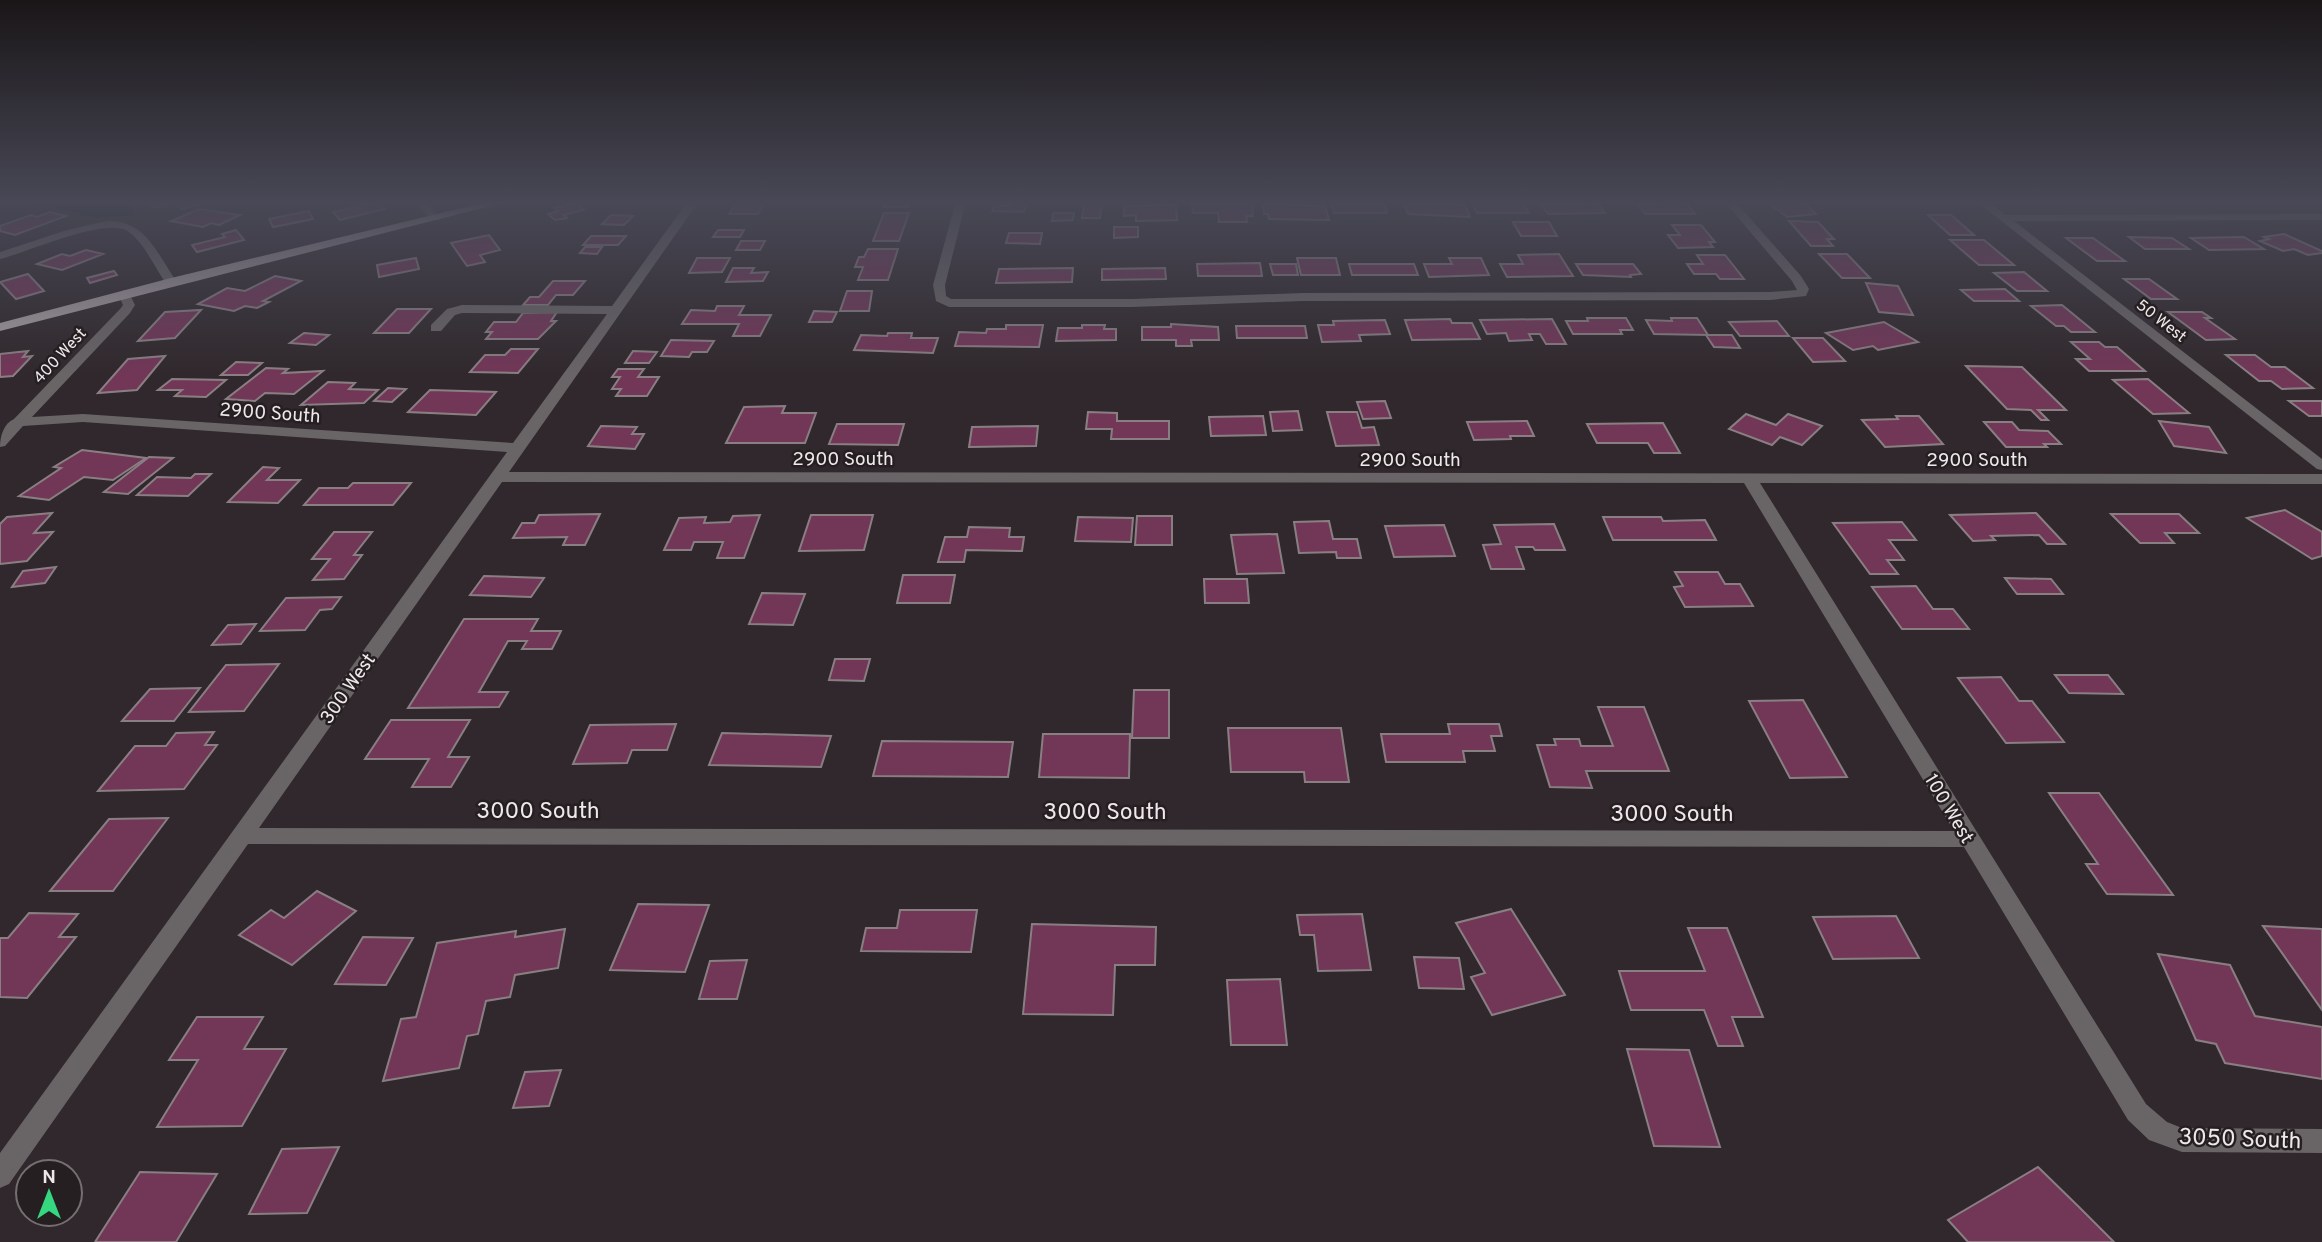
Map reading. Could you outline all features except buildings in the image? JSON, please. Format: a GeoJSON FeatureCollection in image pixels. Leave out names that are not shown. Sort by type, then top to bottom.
{"type":"FeatureCollection","features":[{"type":"Feature","properties":{"kind":"main road"},"geometry":{"type":"LineString","coordinates":[[0,327],[266,259]]}},
{"type":"Feature","properties":{"kind":"street"},"geometry":{"type":"LineString","coordinates":[[154,259],[171,282]]}},
{"type":"Feature","properties":{"kind":"street","name":"300 West"},"geometry":{"type":"LineString","coordinates":[[0,1175],[653,259]]}},
{"type":"Feature","properties":{"kind":"street"},"geometry":{"type":"LineString","coordinates":[[946,259],[939,285],[943,302],[1132,303],[1269,297],[1770,296],[1802,293],[1797,279],[1780,259]]}},
{"type":"Feature","properties":{"kind":"street","name":"50 West"},"geometry":{"type":"LineString","coordinates":[[2055,259],[2322,467]]}},
{"type":"Feature","properties":{"kind":"street","name":"400 West"},"geometry":{"type":"LineString","coordinates":[[0,428],[19,422],[126,310],[129,304],[124,294]]}},
{"type":"Feature","properties":{"kind":"street"},"geometry":{"type":"LineString","coordinates":[[436,328],[451,312],[462,309],[616,310]]}},
{"type":"Feature","properties":{"kind":"street","name":"2900 South"},"geometry":{"type":"LineString","coordinates":[[19,422],[95,418],[518,448]]}},
{"type":"Feature","properties":{"kind":"street"},"geometry":{"type":"LineString","coordinates":[[0,443],[19,422]]}},
{"type":"Feature","properties":{"kind":"street","name":"2900 South"},"geometry":{"type":"LineString","coordinates":[[498,477],[2322,479]]}},
{"type":"Feature","properties":{"kind":"street","name":"100 West"},"geometry":{"type":"LineString","coordinates":[[1749,478],[2129,1102],[2158,1131]]}},
{"type":"Feature","properties":{"kind":"street","name":"3000 South"},"geometry":{"type":"LineString","coordinates":[[242,836],[1969,839]]}},
{"type":"Feature","properties":{"kind":"street","name":"3050 South"},"geometry":{"type":"LineString","coordinates":[[2158,1131],[2170,1137],[2196,1141],[2322,1141]]}}]}
